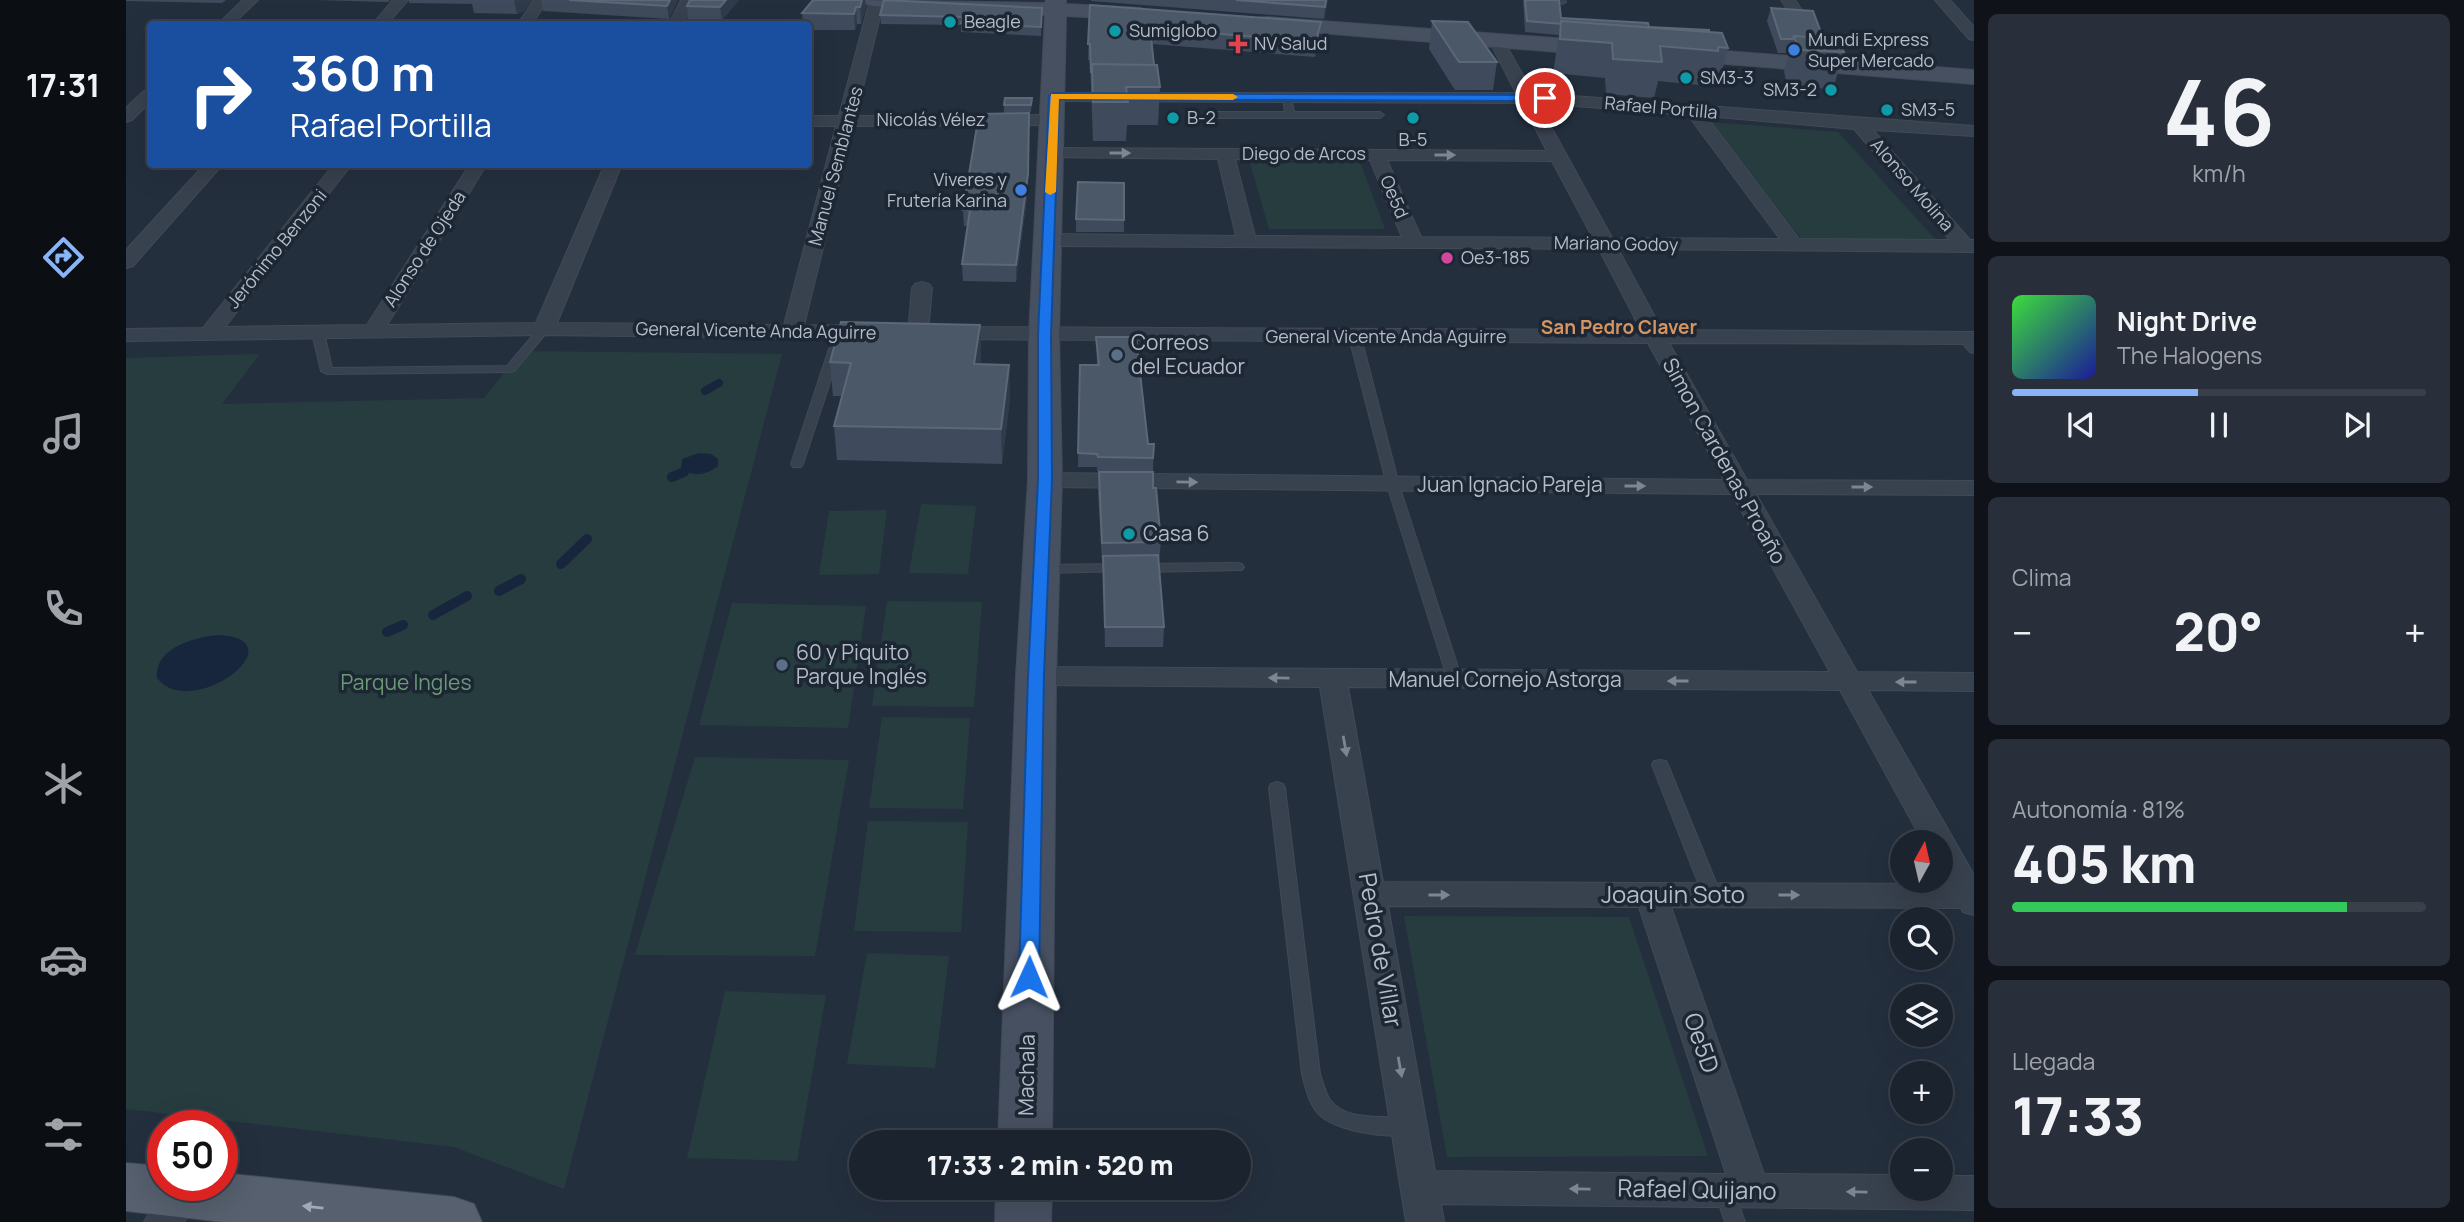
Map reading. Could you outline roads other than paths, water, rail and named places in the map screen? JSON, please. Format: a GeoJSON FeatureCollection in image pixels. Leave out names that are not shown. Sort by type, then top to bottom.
{"type":"FeatureCollection","features":[{"type":"Feature","properties":{"kind":"main road"},"geometry":{"type":"LineString","coordinates":[[875,0],[1056,4],[1156,15]]}},
{"type":"Feature","properties":{"kind":"main road","name":"Machala"},"geometry":{"type":"LineString","coordinates":[[1025,1130],[1036,676],[1045,480],[1044,335],[1056,4]]}},
{"type":"Feature","properties":{"kind":"main road"},"geometry":{"type":"LineString","coordinates":[[1251,22],[1974,77]]}},
{"type":"Feature","properties":{"kind":"main road"},"geometry":{"type":"LineString","coordinates":[[126,1187],[172,1207],[454,1222]]}},
{"type":"Feature","properties":{"kind":"main road"},"geometry":{"type":"LineString","coordinates":[[1023,1222],[1024,1200]]}},
{"type":"Feature","properties":{"kind":"street"},"geometry":{"type":"LineString","coordinates":[[228,21],[251,0]]}},
{"type":"Feature","properties":{"kind":"street"},"geometry":{"type":"LineString","coordinates":[[383,21],[401,0]]}},
{"type":"Feature","properties":{"kind":"street"},"geometry":{"type":"LineString","coordinates":[[528,21],[541,0]]}},
{"type":"Feature","properties":{"kind":"street"},"geometry":{"type":"LineString","coordinates":[[678,21],[688,0]]}},
{"type":"Feature","properties":{"kind":"street","name":"Manuel Semblantes"},"geometry":{"type":"LineString","coordinates":[[792,332],[849,121],[875,0]]}},
{"type":"Feature","properties":{"kind":"street"},"geometry":{"type":"LineString","coordinates":[[1943,1],[1964,3]]}},
{"type":"Feature","properties":{"kind":"street"},"geometry":{"type":"LineString","coordinates":[[1943,1],[1974,36]]}},
{"type":"Feature","properties":{"kind":"street","name":"Simon Cardenas Proaño"},"geometry":{"type":"LineString","coordinates":[[1496,40],[1604,244],[1933,830]]}},
{"type":"Feature","properties":{"kind":"street"},"geometry":{"type":"LineString","coordinates":[[126,97],[147,96]]}},
{"type":"Feature","properties":{"kind":"street","name":"Rafael Portilla"},"geometry":{"type":"LineString","coordinates":[[1053,123],[1287,97],[1525,98],[1974,131]]}},
{"type":"Feature","properties":{"kind":"street"},"geometry":{"type":"LineString","coordinates":[[126,117],[147,98]]}},
{"type":"Feature","properties":{"kind":"street"},"geometry":{"type":"LineString","coordinates":[[1693,110],[1794,245]]}},
{"type":"Feature","properties":{"kind":"street","name":"Nicolás Vélez"},"geometry":{"type":"LineString","coordinates":[[812,121],[1053,123]]}},
{"type":"Feature","properties":{"kind":"street","name":"Diego de Arcos"},"geometry":{"type":"LineString","coordinates":[[1053,123],[1225,154],[1556,156]]}},
{"type":"Feature","properties":{"kind":"street","name":"Alonso Molina"},"geometry":{"type":"LineString","coordinates":[[1859,124],[1970,246]]}},
{"type":"Feature","properties":{"kind":"street"},"geometry":{"type":"LineString","coordinates":[[1225,154],[1247,240]]}},
{"type":"Feature","properties":{"kind":"street","name":"Oe5d"},"geometry":{"type":"LineString","coordinates":[[1376,155],[1413,240]]}},
{"type":"Feature","properties":{"kind":"street"},"geometry":{"type":"LineString","coordinates":[[126,262],[211,168]]}},
{"type":"Feature","properties":{"kind":"street","name":"Jerónimo Benzoni"},"geometry":{"type":"LineString","coordinates":[[209,334],[341,168]]}},
{"type":"Feature","properties":{"kind":"street","name":"Alonso de Ojeda"},"geometry":{"type":"LineString","coordinates":[[372,333],[476,168]]}},
{"type":"Feature","properties":{"kind":"street"},"geometry":{"type":"LineString","coordinates":[[544,329],[612,168]]}},
{"type":"Feature","properties":{"kind":"street","name":"Mariano Godoy"},"geometry":{"type":"LineString","coordinates":[[1048,240],[1413,240],[1970,246]]}},
{"type":"Feature","properties":{"kind":"street"},"geometry":{"type":"LineString","coordinates":[[918,333],[922,288]]}},
{"type":"Feature","properties":{"kind":"street","name":"General Vicente Anda Aguirre"},"geometry":{"type":"LineString","coordinates":[[126,335],[544,329],[1971,342]]}},
{"type":"Feature","properties":{"kind":"street","name":"Juan Ignacio Pareja"},"geometry":{"type":"LineString","coordinates":[[1045,480],[1974,488]]}},
{"type":"Feature","properties":{"kind":"street","name":"Manuel Cornejo Astorga"},"geometry":{"type":"LineString","coordinates":[[1036,676],[1974,682]]}},
{"type":"Feature","properties":{"kind":"street","name":"Pedro de Villar"},"geometry":{"type":"LineString","coordinates":[[1332,679],[1423,1205]]}},
{"type":"Feature","properties":{"kind":"street","name":"Simon Cardenas Proaño"},"geometry":{"type":"LineString","coordinates":[[1953,865],[1973,899]]}},
{"type":"Feature","properties":{"kind":"street","name":"Joaquin Soto"},"geometry":{"type":"LineString","coordinates":[[1371,894],[1973,899]]}},
{"type":"Feature","properties":{"kind":"street","name":"Oe5D"},"geometry":{"type":"LineString","coordinates":[[1651,895],[1737,1201]]}},
{"type":"Feature","properties":{"kind":"street","name":"Rafael Quijano"},"geometry":{"type":"LineString","coordinates":[[1423,1205],[1737,1201],[1974,1193]]}},
{"type":"Feature","properties":{"kind":"lane"},"geometry":{"type":"LineString","coordinates":[[1287,97],[1290,115]]}},
{"type":"Feature","properties":{"kind":"lane"},"geometry":{"type":"LineString","coordinates":[[1213,114],[1380,115]]}},
{"type":"Feature","properties":{"kind":"lane"},"geometry":{"type":"LineString","coordinates":[[318,333],[327,371],[510,369],[544,329]]}},
{"type":"Feature","properties":{"kind":"lane"},"geometry":{"type":"LineString","coordinates":[[797,464],[841,332]]}},
{"type":"Feature","properties":{"kind":"lane"},"geometry":{"type":"LineString","coordinates":[[1355,337],[1393,485],[1455,680]]}},
{"type":"Feature","properties":{"kind":"lane"},"geometry":{"type":"LineString","coordinates":[[1042,569],[1237,567]]}},
{"type":"Feature","properties":{"kind":"lane"},"geometry":{"type":"LineString","coordinates":[[1660,765],[1712,895]]}},
{"type":"Feature","properties":{"kind":"lane"},"geometry":{"type":"LineString","coordinates":[[1277,789],[1311,1074],[1317,1091],[1324,1108],[1356,1123],[1410,1127]]}},
{"type":"Feature","properties":{"kind":"water"},"geometry":{"type":"Polygon","coordinates":[[[699,453],[711,454],[718,459],[718,466],[700,474],[681,469],[682,459],[699,453]]]}},
{"type":"Feature","properties":{"kind":"water"},"geometry":{"type":"Polygon","coordinates":[[[218,635],[241,640],[248,650],[244,662],[232,675],[214,685],[193,691],[173,689],[157,678],[162,659],[169,652],[198,638],[218,635]]]}},
{"type":"Feature","properties":{"kind":"waterway"},"geometry":{"type":"LineString","coordinates":[[705,391],[719,383]]}},
{"type":"Feature","properties":{"kind":"waterway"},"geometry":{"type":"LineString","coordinates":[[672,477],[684,472]]}},
{"type":"Feature","properties":{"kind":"waterway"},"geometry":{"type":"LineString","coordinates":[[561,564],[587,539]]}},
{"type":"Feature","properties":{"kind":"waterway"},"geometry":{"type":"LineString","coordinates":[[499,591],[521,579]]}},
{"type":"Feature","properties":{"kind":"waterway"},"geometry":{"type":"LineString","coordinates":[[433,615],[467,596]]}},
{"type":"Feature","properties":{"kind":"waterway"},"geometry":{"type":"LineString","coordinates":[[387,632],[403,625]]}},
{"type":"Feature","properties":{"kind":"place","name":"Beagle"},"geometry":{"type":"Point","coordinates":[950,22]}},
{"type":"Feature","properties":{"kind":"place","name":"Sumiglobo"},"geometry":{"type":"Point","coordinates":[1115,31]}},
{"type":"Feature","properties":{"kind":"place","name":"NV Salud"},"geometry":{"type":"Point","coordinates":[1238,44]}},
{"type":"Feature","properties":{"kind":"place","name":"Mundi Express Super Mercado"},"geometry":{"type":"Point","coordinates":[1794,50]}},
{"type":"Feature","properties":{"kind":"place","name":"SM3-3"},"geometry":{"type":"Point","coordinates":[1686,78]}},
{"type":"Feature","properties":{"kind":"place","name":"SM3-2"},"geometry":{"type":"Point","coordinates":[1831,90]}},
{"type":"Feature","properties":{"kind":"place","name":"SM3-5"},"geometry":{"type":"Point","coordinates":[1887,110]}},
{"type":"Feature","properties":{"kind":"place","name":"B-2"},"geometry":{"type":"Point","coordinates":[1173,118]}},
{"type":"Feature","properties":{"kind":"place","name":"B-5"},"geometry":{"type":"Point","coordinates":[1413,118]}},
{"type":"Feature","properties":{"kind":"place","name":"Viveres y Frutería Karina"},"geometry":{"type":"Point","coordinates":[1021,190]}},
{"type":"Feature","properties":{"kind":"place","name":"Oe3-185"},"geometry":{"type":"Point","coordinates":[1447,258]}},
{"type":"Feature","properties":{"kind":"place","name":"Correos del Ecuador"},"geometry":{"type":"Point","coordinates":[1117,355]}},
{"type":"Feature","properties":{"kind":"place","name":"Casa 6"},"geometry":{"type":"Point","coordinates":[1129,534]}},
{"type":"Feature","properties":{"kind":"place","name":"60 y Piquito Parque Inglés"},"geometry":{"type":"Point","coordinates":[782,665]}},
{"type":"Feature","properties":{"kind":"district","name":"San Pedro Claver"},"geometry":{"type":"Point","coordinates":[1619,327]}},
{"type":"Feature","properties":{"kind":"park label","name":"Parque Ingles"},"geometry":{"type":"Point","coordinates":[406,683]}}]}
